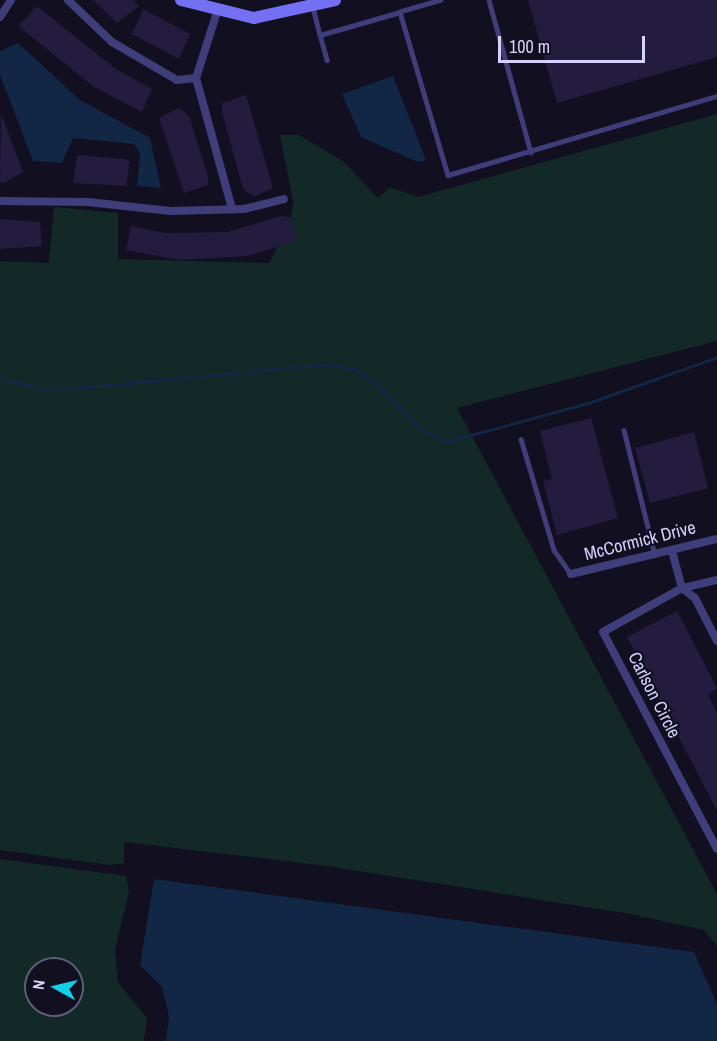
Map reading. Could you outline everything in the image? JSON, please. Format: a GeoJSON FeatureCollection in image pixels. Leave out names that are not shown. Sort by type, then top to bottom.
{"type":"FeatureCollection","features":[{"type":"Feature","properties":{"kind":"street"},"geometry":{"type":"LineString","coordinates":[[0,17],[12,0]]}},
{"type":"Feature","properties":{"kind":"street"},"geometry":{"type":"LineString","coordinates":[[68,0],[133,57],[177,80],[196,78]]}},
{"type":"Feature","properties":{"kind":"street"},"geometry":{"type":"LineString","coordinates":[[181,0],[217,12],[254,18],[313,7],[335,0]]}},
{"type":"Feature","properties":{"kind":"street"},"geometry":{"type":"LineString","coordinates":[[217,12],[196,78],[232,209]]}},
{"type":"Feature","properties":{"kind":"street"},"geometry":{"type":"LineString","coordinates":[[0,201],[88,202],[171,212],[232,209],[284,199]]}},
{"type":"Feature","properties":{"kind":"street","name":"McCormick Drive"},"geometry":{"type":"LineString","coordinates":[[572,574],[717,539]]}},
{"type":"Feature","properties":{"kind":"street"},"geometry":{"type":"LineString","coordinates":[[672,551],[682,588],[694,598],[717,641]]}},
{"type":"Feature","properties":{"kind":"street","name":"Carlson Circle"},"geometry":{"type":"LineString","coordinates":[[717,580],[682,588],[603,632],[717,849]]}},
{"type":"Feature","properties":{"kind":"lane"},"geometry":{"type":"LineString","coordinates":[[320,35],[441,0]]}},
{"type":"Feature","properties":{"kind":"lane"},"geometry":{"type":"LineString","coordinates":[[489,0],[531,152]]}},
{"type":"Feature","properties":{"kind":"lane"},"geometry":{"type":"LineString","coordinates":[[313,7],[327,60]]}},
{"type":"Feature","properties":{"kind":"lane"},"geometry":{"type":"LineString","coordinates":[[400,12],[448,175],[717,96]]}},
{"type":"Feature","properties":{"kind":"lane"},"geometry":{"type":"LineString","coordinates":[[624,430],[655,555]]}},
{"type":"Feature","properties":{"kind":"lane"},"geometry":{"type":"LineString","coordinates":[[521,439],[554,550],[572,574]]}},
{"type":"Feature","properties":{"kind":"green space"},"geometry":{"type":"Polygon","coordinates":[[[717,114],[717,341],[457,408],[717,894],[717,946],[704,930],[630,914],[327,866],[124,842],[124,863],[110,865],[0,850],[0,261],[49,263],[54,207],[118,213],[118,259],[269,263],[291,223],[293,201],[280,135],[299,135],[344,162],[378,198],[390,187],[418,197],[717,114]]]}},
{"type":"Feature","properties":{"kind":"green space"},"geometry":{"type":"Polygon","coordinates":[[[0,859],[126,876],[129,892],[115,950],[118,983],[147,1018],[144,1041],[0,1041],[0,859]]]}},
{"type":"Feature","properties":{"kind":"water"},"geometry":{"type":"Polygon","coordinates":[[[18,43],[80,100],[150,138],[161,188],[137,186],[140,154],[134,144],[73,138],[62,163],[33,161],[0,75],[0,51],[18,43]]]}},
{"type":"Feature","properties":{"kind":"water"},"geometry":{"type":"Polygon","coordinates":[[[393,76],[426,160],[418,162],[361,137],[342,94],[393,76]]]}},
{"type":"Feature","properties":{"kind":"water"},"geometry":{"type":"Polygon","coordinates":[[[154,879],[694,952],[717,1004],[717,1041],[166,1041],[169,1016],[162,987],[140,965],[154,879]]]}},
{"type":"Feature","properties":{"kind":"building"},"geometry":{"type":"Polygon","coordinates":[[[93,0],[133,0],[139,6],[117,23],[93,0]]]}},
{"type":"Feature","properties":{"kind":"building"},"geometry":{"type":"Polygon","coordinates":[[[528,0],[717,0],[717,57],[557,103],[528,0]]]}},
{"type":"Feature","properties":{"kind":"building"},"geometry":{"type":"Polygon","coordinates":[[[37,6],[116,69],[152,89],[142,112],[94,87],[22,29],[19,25],[37,6]]]}},
{"type":"Feature","properties":{"kind":"building"},"geometry":{"type":"Polygon","coordinates":[[[143,9],[190,34],[179,59],[132,34],[143,9]]]}},
{"type":"Feature","properties":{"kind":"building"},"geometry":{"type":"Polygon","coordinates":[[[246,95],[273,188],[254,197],[243,189],[222,112],[222,103],[246,95]]]}},
{"type":"Feature","properties":{"kind":"building"},"geometry":{"type":"Polygon","coordinates":[[[179,108],[189,116],[208,176],[208,185],[184,193],[159,118],[179,108]]]}},
{"type":"Feature","properties":{"kind":"building"},"geometry":{"type":"Polygon","coordinates":[[[1,113],[23,172],[4,183],[0,182],[1,113]]]}},
{"type":"Feature","properties":{"kind":"building"},"geometry":{"type":"Polygon","coordinates":[[[77,155],[125,159],[130,162],[126,186],[73,183],[77,155]]]}},
{"type":"Feature","properties":{"kind":"building"},"geometry":{"type":"Polygon","coordinates":[[[281,216],[290,217],[298,240],[248,256],[178,260],[126,250],[131,226],[165,233],[228,232],[281,216]]]}},
{"type":"Feature","properties":{"kind":"building"},"geometry":{"type":"Polygon","coordinates":[[[0,219],[40,222],[42,246],[0,249],[0,219]]]}},
{"type":"Feature","properties":{"kind":"building"},"geometry":{"type":"Polygon","coordinates":[[[591,418],[618,518],[557,535],[543,480],[552,479],[540,431],[591,418]]]}},
{"type":"Feature","properties":{"kind":"building"},"geometry":{"type":"Polygon","coordinates":[[[694,432],[708,488],[650,503],[635,448],[694,432]]]}},
{"type":"Feature","properties":{"kind":"building"},"geometry":{"type":"Polygon","coordinates":[[[677,611],[717,688],[708,695],[717,713],[717,811],[627,637],[677,611]]]}},
{"type":"Feature","properties":{"kind":"waterway"},"geometry":{"type":"LineString","coordinates":[[0,379],[42,388],[77,388],[326,364],[354,369],[375,383],[420,428],[446,442],[588,403],[717,357]]}}]}
